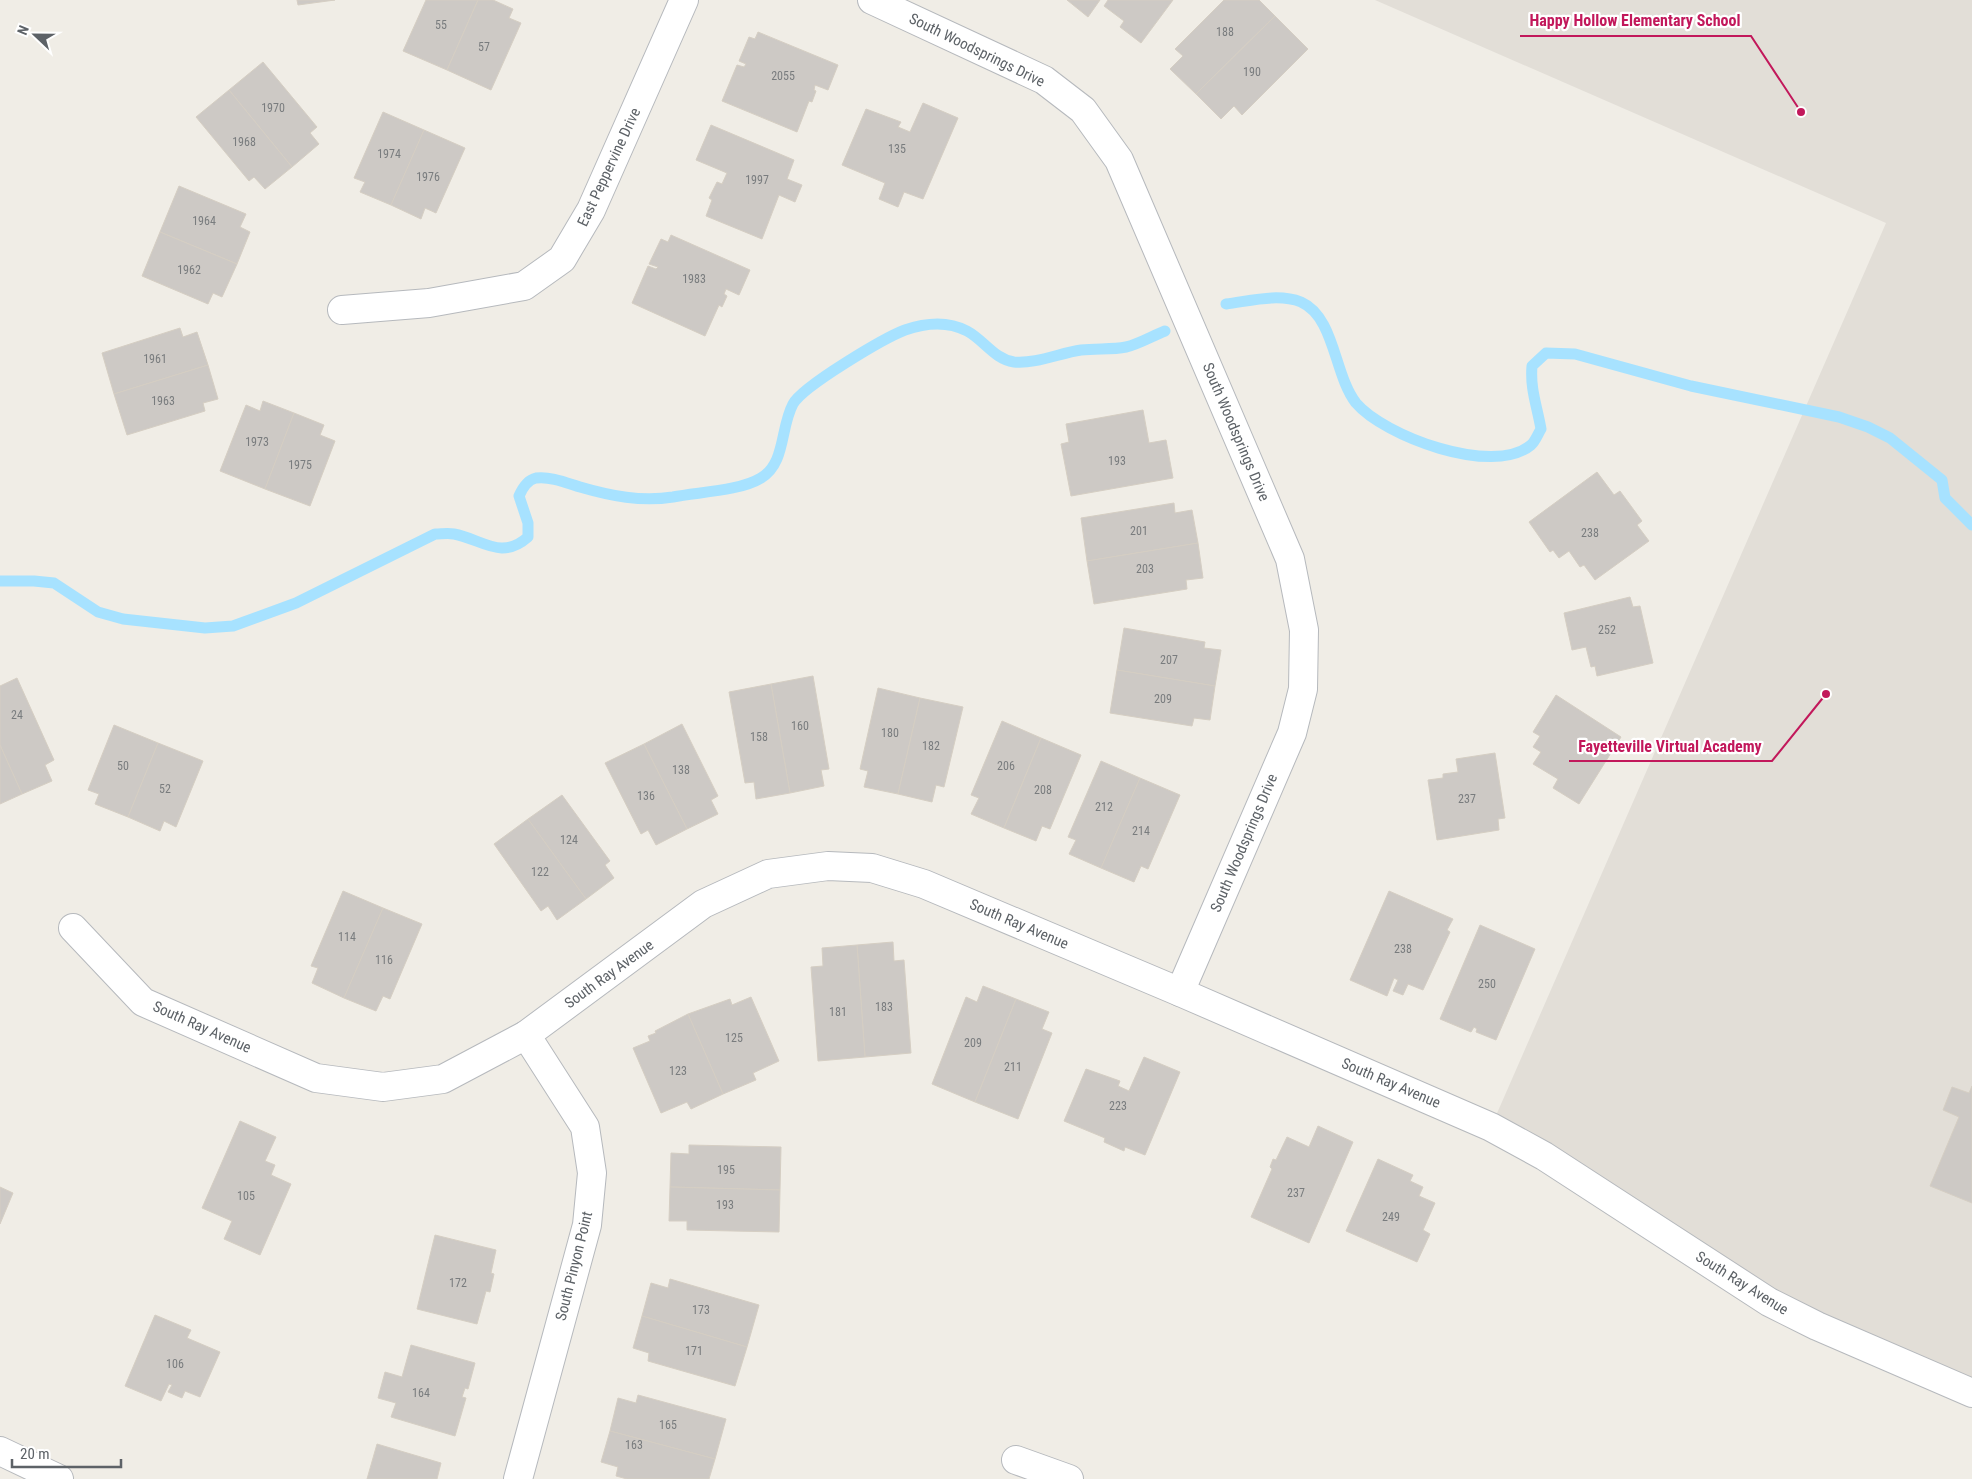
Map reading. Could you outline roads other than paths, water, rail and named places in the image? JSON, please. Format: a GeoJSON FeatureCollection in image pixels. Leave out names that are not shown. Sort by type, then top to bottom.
{"type":"FeatureCollection","features":[{"type":"Feature","properties":{"kind":"street","name":"East Peppervine Drive"},"geometry":{"type":"LineString","coordinates":[[342,310],[429,303],[524,286],[562,259],[591,210],[684,0]]}},
{"type":"Feature","properties":{"kind":"street","name":"South Woodsprings Drive"},"geometry":{"type":"LineString","coordinates":[[872,0],[1044,80],[1083,110],[1119,160],[1290,559],[1304,630],[1303,689],[1292,734],[1180,992]]}},
{"type":"Feature","properties":{"kind":"street","name":"South Ray Avenue"},"geometry":{"type":"LineString","coordinates":[[73,928],[143,1002],[316,1078],[383,1087],[443,1079],[526,1035],[703,904],[768,874],[828,866],[872,868],[924,884],[1180,992],[1491,1127],[1544,1156],[1769,1302],[1817,1326],[1972,1393]]}},
{"type":"Feature","properties":{"kind":"street","name":"South Pinyon Point"},"geometry":{"type":"LineString","coordinates":[[518,1479],[588,1225],[592,1173],[585,1127],[526,1035]]}},
{"type":"Feature","properties":{"kind":"street"},"geometry":{"type":"LineString","coordinates":[[0,1451],[49,1477]]}},
{"type":"Feature","properties":{"kind":"street"},"geometry":{"type":"LineString","coordinates":[[1016,1460],[1069,1479]]}},
{"type":"Feature","properties":{"kind":"waterway"},"geometry":{"type":"LineString","coordinates":[[1226,304],[1264,298],[1283,298],[1301,302],[1312,309],[1328,333],[1343,378],[1356,403],[1370,416],[1390,428],[1440,448],[1492,457],[1514,454],[1531,445],[1541,429],[1533,390],[1532,366],[1546,353],[1575,354],[1691,386],[1839,417],[1868,427],[1890,438],[1942,480],[1945,498],[1972,525]]}},
{"type":"Feature","properties":{"kind":"waterway"},"geometry":{"type":"LineString","coordinates":[[0,581],[54,583],[98,612],[123,619],[205,628],[233,626],[296,603],[435,534],[454,534],[500,548],[518,544],[528,537],[528,523],[519,496],[527,483],[536,478],[553,479],[615,495],[649,499],[718,491],[752,482],[761,478],[775,463],[789,413],[793,404],[800,396],[845,363],[880,342],[905,330],[936,324],[960,328],[973,335],[1001,357],[1014,362],[1039,360],[1073,351],[1126,347],[1165,331]]}},
{"type":"Feature","properties":{"kind":"place","name":"Happy Hollow Elementary School"},"geometry":{"type":"Point","coordinates":[1801,112]}},
{"type":"Feature","properties":{"kind":"place","name":"Fayetteville Virtual Academy"},"geometry":{"type":"Point","coordinates":[1826,694]}}]}
